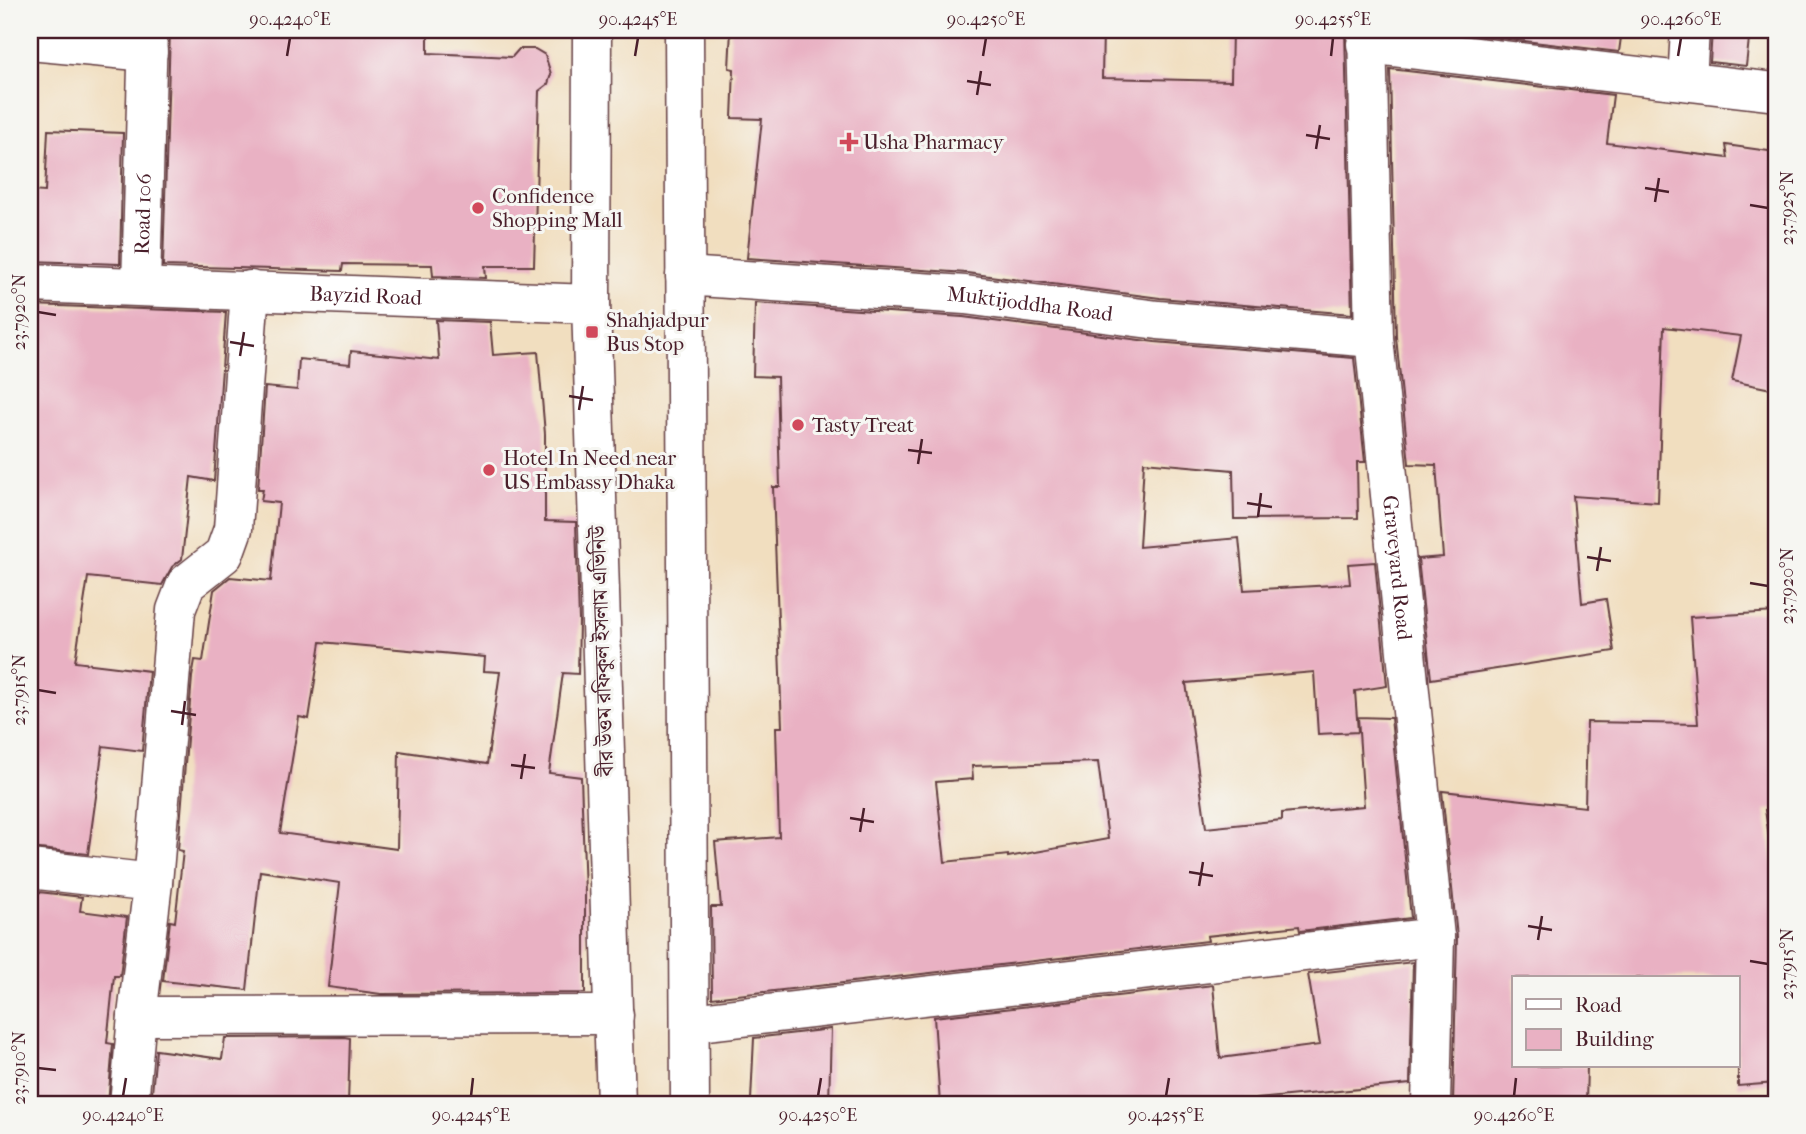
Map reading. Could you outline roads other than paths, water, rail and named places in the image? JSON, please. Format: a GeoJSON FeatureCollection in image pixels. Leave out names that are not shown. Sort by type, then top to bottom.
{"type":"FeatureCollection","features":[{"type":"Feature","properties":{"kind":"street","name":"বীর উত্তম রফিকুল ইসলাম এভিনিউ"},"geometry":{"type":"LineString","coordinates":[[592,30],[591,304],[616,1104]]}},
{"type":"Feature","properties":{"kind":"street"},"geometry":{"type":"LineString","coordinates":[[684,30],[690,1104]]}},
{"type":"Feature","properties":{"kind":"street"},"geometry":{"type":"LineString","coordinates":[[1687,81],[1689,30]]}},
{"type":"Feature","properties":{"kind":"street"},"geometry":{"type":"LineString","coordinates":[[1367,37],[1776,92]]}},
{"type":"Feature","properties":{"kind":"street","name":"Graveyard Road"},"geometry":{"type":"LineString","coordinates":[[1367,37],[1374,338],[1435,937],[1432,1104]]}},
{"type":"Feature","properties":{"kind":"street"},"geometry":{"type":"LineString","coordinates":[[30,41],[148,41]]}},
{"type":"Feature","properties":{"kind":"street","name":"Road 106"},"geometry":{"type":"LineString","coordinates":[[141,286],[148,41]]}},
{"type":"Feature","properties":{"kind":"street","name":"Muktijoddha Road"},"geometry":{"type":"LineString","coordinates":[[685,276],[965,295],[1158,320],[1374,338]]}},
{"type":"Feature","properties":{"kind":"street"},"geometry":{"type":"LineString","coordinates":[[30,283],[141,286]]}},
{"type":"Feature","properties":{"kind":"street","name":"Bayzid Road"},"geometry":{"type":"LineString","coordinates":[[141,286],[591,304]]}},
{"type":"Feature","properties":{"kind":"street"},"geometry":{"type":"LineString","coordinates":[[129,1104],[153,883],[176,610],[186,584],[224,554],[233,528],[250,290]]}},
{"type":"Feature","properties":{"kind":"street"},"geometry":{"type":"LineString","coordinates":[[30,869],[153,883]]}},
{"type":"Feature","properties":{"kind":"street"},"geometry":{"type":"LineString","coordinates":[[690,1023],[1435,937]]}},
{"type":"Feature","properties":{"kind":"street"},"geometry":{"type":"LineString","coordinates":[[137,1016],[614,1015]]}},
{"type":"Feature","properties":{"kind":"place","name":"Usha Pharmacy"},"geometry":{"type":"Point","coordinates":[849,142]}},
{"type":"Feature","properties":{"kind":"place","name":"Confidence Shopping Mall"},"geometry":{"type":"Point","coordinates":[478,208]}},
{"type":"Feature","properties":{"kind":"place","name":"Shahjadpur Bus Stop"},"geometry":{"type":"Point","coordinates":[592,332]}},
{"type":"Feature","properties":{"kind":"place","name":"Tasty Treat"},"geometry":{"type":"Point","coordinates":[798,425]}},
{"type":"Feature","properties":{"kind":"place","name":"Hotel In Need near US Embassy Dhaka"},"geometry":{"type":"Point","coordinates":[489,470]}}]}
